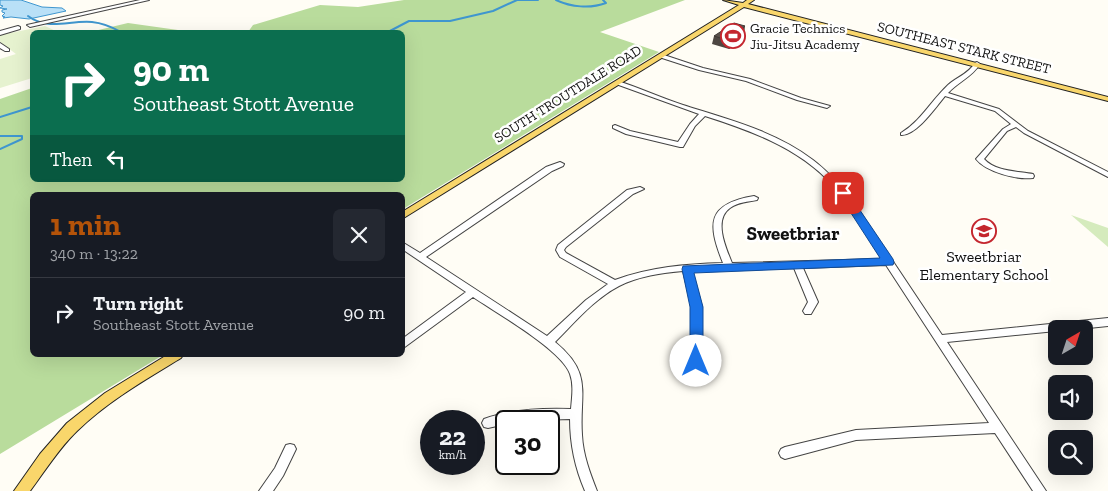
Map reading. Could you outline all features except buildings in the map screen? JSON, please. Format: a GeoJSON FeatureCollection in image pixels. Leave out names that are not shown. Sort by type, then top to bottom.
{"type":"FeatureCollection","features":[{"type":"Feature","properties":{"kind":"main road","name":"SOUTHEAST STARK STREET"},"geometry":{"type":"LineString","coordinates":[[726,0],[1108,99]]}},
{"type":"Feature","properties":{"kind":"main road","name":"SOUTH TROUTDALE ROAD"},"geometry":{"type":"LineString","coordinates":[[405,214],[751,0]]}},
{"type":"Feature","properties":{"kind":"main road"},"geometry":{"type":"LineString","coordinates":[[21,491],[63,438],[90,411],[174,357]]}},
{"type":"Feature","properties":{"kind":"street"},"geometry":{"type":"LineString","coordinates":[[30,25],[147,0]]}},
{"type":"Feature","properties":{"kind":"street"},"geometry":{"type":"LineString","coordinates":[[0,33],[18,28]]}},
{"type":"Feature","properties":{"kind":"street"},"geometry":{"type":"LineString","coordinates":[[0,45],[8,50]]}},
{"type":"Feature","properties":{"kind":"street"},"geometry":{"type":"LineString","coordinates":[[661,56],[701,69],[755,82],[799,99],[827,106]]}},
{"type":"Feature","properties":{"kind":"street"},"geometry":{"type":"LineString","coordinates":[[903,134],[913,129],[951,87],[970,75],[977,64]]}},
{"type":"Feature","properties":{"kind":"street"},"geometry":{"type":"LineString","coordinates":[[618,83],[761,132],[782,142],[812,161],[843,193],[1040,491]]}},
{"type":"Feature","properties":{"kind":"street"},"geometry":{"type":"LineString","coordinates":[[945,94],[990,107],[1015,125],[1108,175]]}},
{"type":"Feature","properties":{"kind":"street"},"geometry":{"type":"LineString","coordinates":[[615,127],[628,133],[680,145],[692,125],[704,113]]}},
{"type":"Feature","properties":{"kind":"street"},"geometry":{"type":"LineString","coordinates":[[1015,125],[1005,130],[980,159],[991,168],[1030,176]]}},
{"type":"Feature","properties":{"kind":"street"},"geometry":{"type":"LineString","coordinates":[[420,256],[549,169],[560,164]]}},
{"type":"Feature","properties":{"kind":"street"},"geometry":{"type":"LineString","coordinates":[[615,284],[563,255],[560,250],[562,245],[630,192],[640,189]]}},
{"type":"Feature","properties":{"kind":"street"},"geometry":{"type":"LineString","coordinates":[[729,267],[718,241],[718,222],[724,211],[733,203],[740,199],[754,198]]}},
{"type":"Feature","properties":{"kind":"street"},"geometry":{"type":"LineString","coordinates":[[405,247],[548,342],[566,357],[576,374],[579,394],[577,414],[578,448],[581,465],[591,491]]}},
{"type":"Feature","properties":{"kind":"street"},"geometry":{"type":"LineString","coordinates":[[548,342],[592,301],[615,284],[640,274],[729,267],[889,262]]}},
{"type":"Feature","properties":{"kind":"street"},"geometry":{"type":"LineString","coordinates":[[797,265],[813,302],[808,311]]}},
{"type":"Feature","properties":{"kind":"street"},"geometry":{"type":"LineString","coordinates":[[688,269],[697,307],[696,361],[707,376]]}},
{"type":"Feature","properties":{"kind":"street"},"geometry":{"type":"LineString","coordinates":[[405,343],[472,292]]}},
{"type":"Feature","properties":{"kind":"street"},"geometry":{"type":"LineString","coordinates":[[938,339],[1108,322]]}},
{"type":"Feature","properties":{"kind":"street"},"geometry":{"type":"LineString","coordinates":[[488,423],[511,417],[541,414],[577,414]]}},
{"type":"Feature","properties":{"kind":"street"},"geometry":{"type":"LineString","coordinates":[[785,453],[856,435],[999,428]]}},
{"type":"Feature","properties":{"kind":"street"},"geometry":{"type":"LineString","coordinates":[[266,491],[279,472],[290,449]]}},
{"type":"Feature","properties":{"kind":"green space"},"geometry":{"type":"Polygon","coordinates":[[[404,0],[685,0],[600,32],[659,52],[405,208],[405,192],[30,192],[30,357],[160,357],[0,454],[0,99],[30,89],[30,182],[405,182],[405,30],[249,30],[253,25],[320,5],[358,7],[404,0]]]}},
{"type":"Feature","properties":{"kind":"green space"},"geometry":{"type":"Polygon","coordinates":[[[128,23],[178,30],[98,30],[128,23]]]}},
{"type":"Feature","properties":{"kind":"green space"},"geometry":{"type":"Polygon","coordinates":[[[45,26],[54,30],[30,30],[30,79],[0,88],[0,59],[16,54],[0,42],[0,35],[45,26]]]}},
{"type":"Feature","properties":{"kind":"green space"},"geometry":{"type":"Polygon","coordinates":[[[1071,215],[1108,228],[1108,247],[1071,215]]]}},
{"type":"Feature","properties":{"kind":"water"},"geometry":{"type":"Polygon","coordinates":[[[0,0],[21,0],[42,7],[62,8],[66,11],[29,19],[3,18],[5,17],[2,16],[5,13],[2,10],[7,9],[0,8],[3,6],[0,5],[0,0]]]}},
{"type":"Feature","properties":{"kind":"waterway"},"geometry":{"type":"LineString","coordinates":[[392,30],[409,21],[450,21],[493,11],[517,0],[538,0]]}},
{"type":"Feature","properties":{"kind":"waterway"},"geometry":{"type":"LineString","coordinates":[[556,0],[574,6],[587,7],[606,3],[603,0]]}},
{"type":"Feature","properties":{"kind":"waterway"},"geometry":{"type":"LineString","coordinates":[[28,16],[43,23],[96,23],[116,30]]}},
{"type":"Feature","properties":{"kind":"waterway"},"geometry":{"type":"LineString","coordinates":[[0,117],[30,108]]}},
{"type":"Feature","properties":{"kind":"waterway"},"geometry":{"type":"LineString","coordinates":[[0,136],[22,136],[22,139],[0,149]]}},
{"type":"Feature","properties":{"kind":"place","name":"Gracie Technics Jiu-Jitsu Academy"},"geometry":{"type":"Point","coordinates":[733,36]}},
{"type":"Feature","properties":{"kind":"place","name":"Sweetbriar Elementary School"},"geometry":{"type":"Point","coordinates":[984,231]}},
{"type":"Feature","properties":{"kind":"district","name":"Sweetbriar"},"geometry":{"type":"Point","coordinates":[793,233]}},
{"type":"Feature","properties":{"kind":"route"},"geometry":{"type":"LineString","coordinates":[[696,361],[697,307],[688,269],[889,262],[843,193]]}}]}
